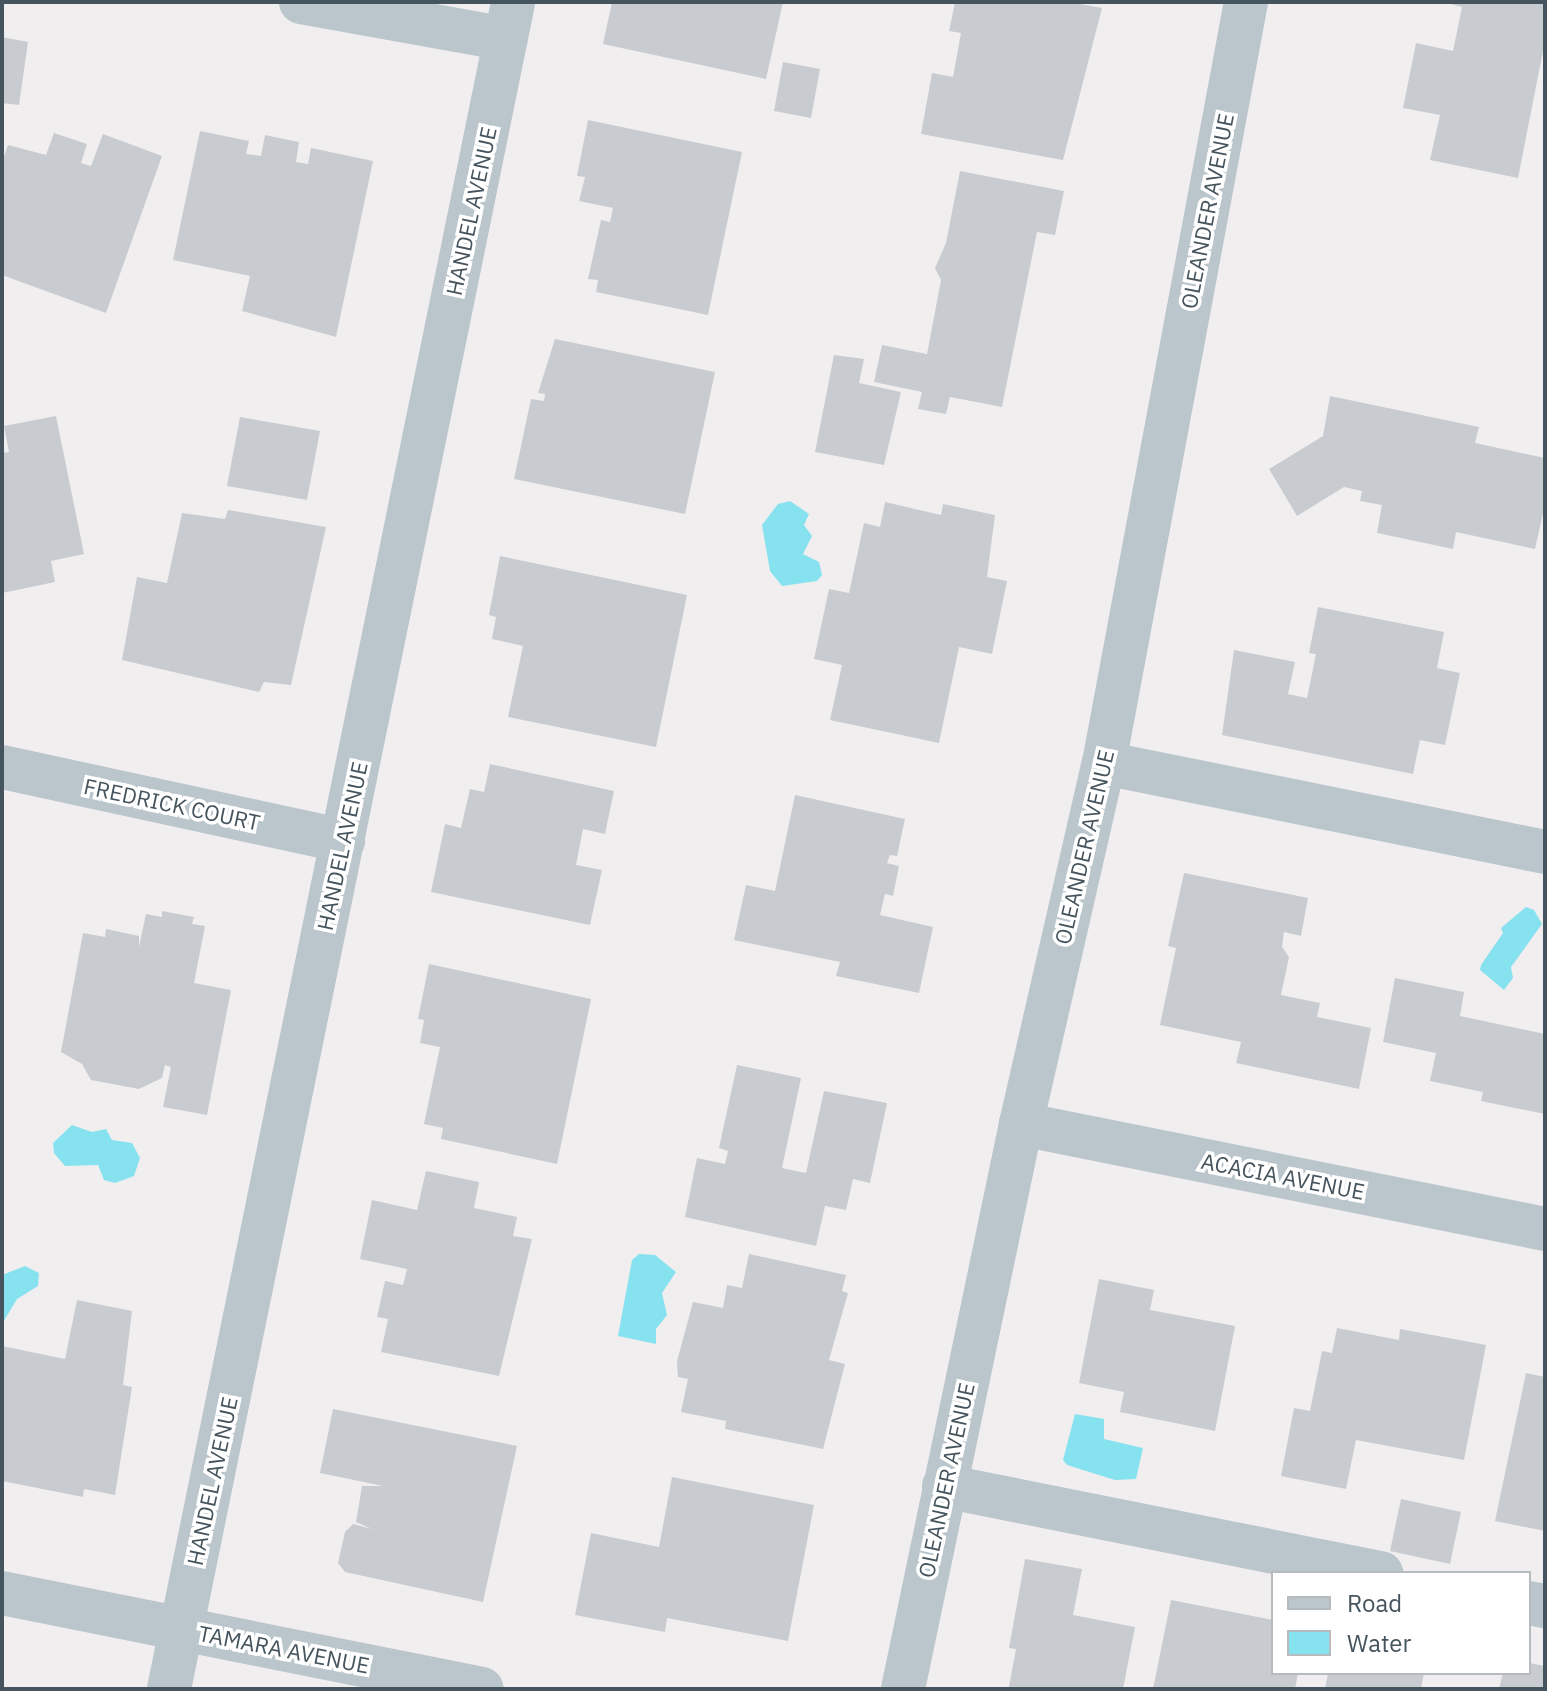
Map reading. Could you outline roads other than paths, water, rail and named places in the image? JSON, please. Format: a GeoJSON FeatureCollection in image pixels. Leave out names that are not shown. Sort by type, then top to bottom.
{"type":"FeatureCollection","features":[{"type":"Feature","properties":{"kind":"street"},"geometry":{"type":"LineString","coordinates":[[301,2],[510,21]]}},
{"type":"Feature","properties":{"kind":"street","name":"OLEANDER AVENUE"},"geometry":{"type":"LineString","coordinates":[[903,1689],[1021,1124],[1104,763],[1246,2]]}},
{"type":"Feature","properties":{"kind":"street","name":"HANDEL AVENUE"},"geometry":{"type":"LineString","coordinates":[[169,1689],[510,21]]}},
{"type":"Feature","properties":{"kind":"street"},"geometry":{"type":"LineString","coordinates":[[1104,763],[1545,852]]}},
{"type":"Feature","properties":{"kind":"street","name":"FREDRICK COURT"},"geometry":{"type":"LineString","coordinates":[[2,767],[343,841]]}},
{"type":"Feature","properties":{"kind":"street","name":"ACACIA AVENUE"},"geometry":{"type":"LineString","coordinates":[[1021,1124],[1545,1229]]}},
{"type":"Feature","properties":{"kind":"street"},"geometry":{"type":"LineString","coordinates":[[944,1486],[1371,1571]]}},
{"type":"Feature","properties":{"kind":"street","name":"TAMARA AVENUE"},"geometry":{"type":"LineString","coordinates":[[2,1593],[481,1689]]}},
{"type":"Feature","properties":{"kind":"water"},"geometry":{"type":"Polygon","coordinates":[[[790,501],[809,514],[804,525],[812,536],[803,554],[819,562],[822,575],[817,581],[782,586],[770,571],[762,525],[778,504],[790,501]]]}},
{"type":"Feature","properties":{"kind":"water"},"geometry":{"type":"Polygon","coordinates":[[[1526,907],[1534,910],[1542,924],[1511,967],[1513,978],[1504,990],[1480,970],[1481,965],[1503,933],[1501,928],[1526,907]]]}},
{"type":"Feature","properties":{"kind":"water"},"geometry":{"type":"Polygon","coordinates":[[[72,1125],[92,1132],[106,1129],[112,1140],[132,1143],[140,1158],[134,1176],[115,1183],[104,1180],[98,1165],[65,1166],[54,1153],[53,1143],[72,1125]]]}},
{"type":"Feature","properties":{"kind":"water"},"geometry":{"type":"Polygon","coordinates":[[[639,1254],[655,1255],[676,1272],[662,1293],[667,1315],[656,1329],[656,1344],[618,1336],[632,1260],[639,1254]]]}},
{"type":"Feature","properties":{"kind":"water"},"geometry":{"type":"Polygon","coordinates":[[[25,1266],[39,1273],[38,1286],[17,1299],[2,1324],[2,1275],[25,1266]]]}},
{"type":"Feature","properties":{"kind":"water"},"geometry":{"type":"Polygon","coordinates":[[[1075,1414],[1104,1419],[1104,1439],[1143,1448],[1136,1479],[1115,1480],[1067,1465],[1063,1460],[1075,1414]]]}}]}
